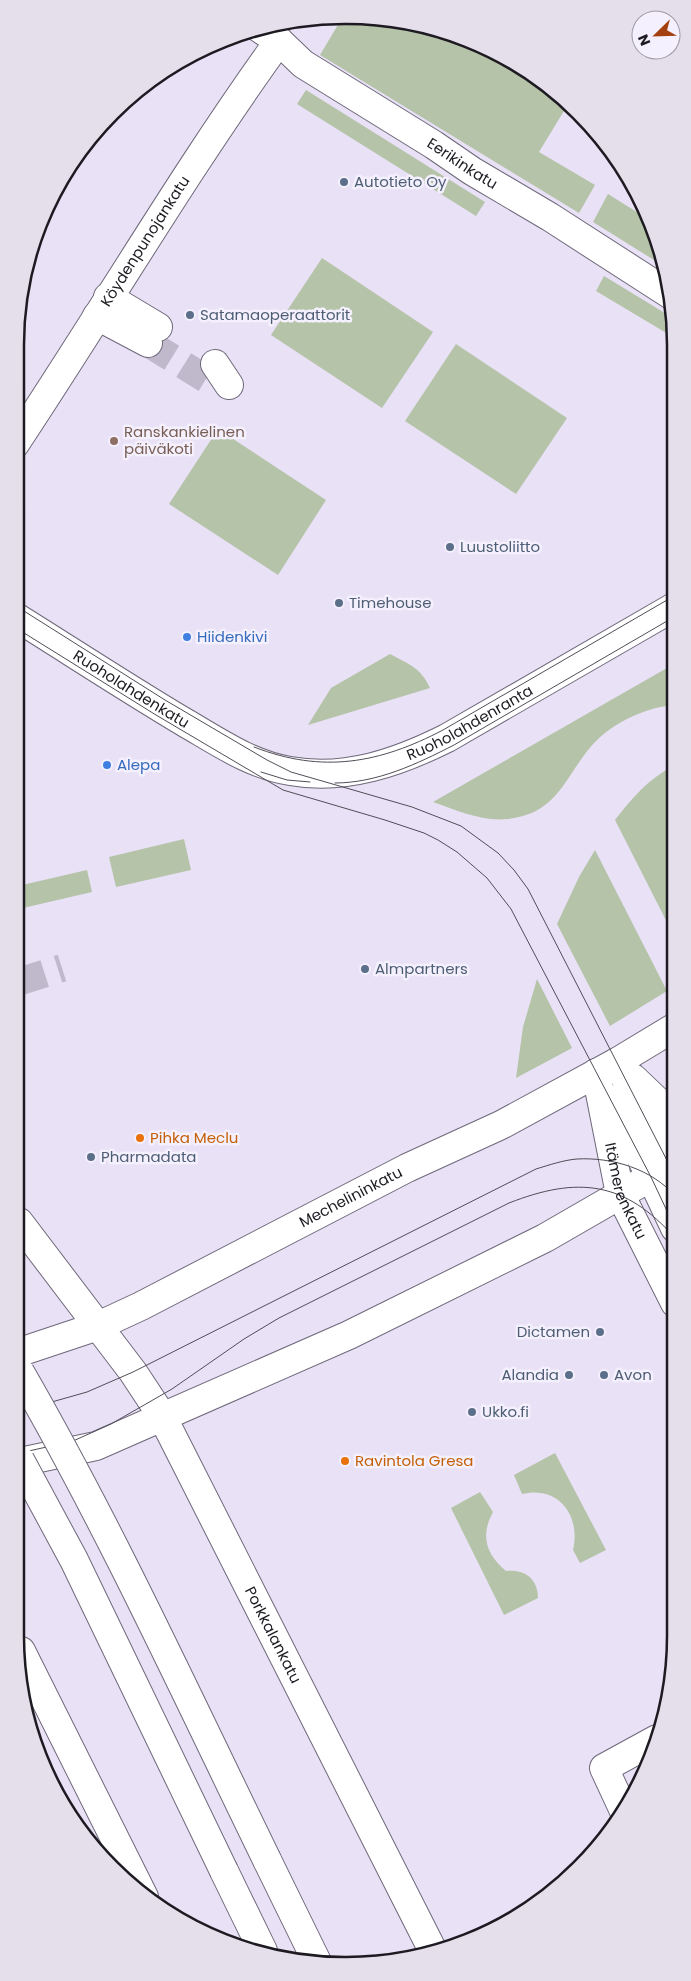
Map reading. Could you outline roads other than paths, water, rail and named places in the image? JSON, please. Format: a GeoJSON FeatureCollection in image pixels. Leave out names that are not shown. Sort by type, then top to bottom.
{"type":"FeatureCollection","features":[{"type":"Feature","properties":{"kind":"main road","name":"Eerikinkatu"},"geometry":{"type":"LineString","coordinates":[[269,34],[302,64],[434,145],[472,171],[550,217],[662,289]]}},
{"type":"Feature","properties":{"kind":"main road","name":"Köydenpunojankatu"},"geometry":{"type":"LineString","coordinates":[[24,431],[102,306],[246,87],[269,34]]}},
{"type":"Feature","properties":{"kind":"main road"},"geometry":{"type":"LineString","coordinates":[[102,306],[153,335]]}},
{"type":"Feature","properties":{"kind":"main road","name":"Ruoholahdenranta"},"geometry":{"type":"LineString","coordinates":[[249,758],[291,772],[315,773],[360,770],[384,765],[418,753],[447,738],[667,611]]}},
{"type":"Feature","properties":{"kind":"main road","name":"Ruoholahdenkatu"},"geometry":{"type":"LineString","coordinates":[[24,622],[147,700],[249,758]]}},
{"type":"Feature","properties":{"kind":"main road","name":"Mechelininkatu"},"geometry":{"type":"LineString","coordinates":[[24,1351],[98,1326],[141,1306],[407,1168],[501,1125],[606,1068],[667,1032]]}},
{"type":"Feature","properties":{"kind":"main road"},"geometry":{"type":"LineString","coordinates":[[606,1068],[667,1112]]}},
{"type":"Feature","properties":{"kind":"main road"},"geometry":{"type":"LineString","coordinates":[[606,1068],[667,1168]]}},
{"type":"Feature","properties":{"kind":"main road","name":"Itämerenkatu"},"geometry":{"type":"LineString","coordinates":[[606,1068],[620,1194],[667,1287]]}},
{"type":"Feature","properties":{"kind":"main road"},"geometry":{"type":"LineString","coordinates":[[24,1460],[96,1446],[350,1335],[545,1238],[620,1194],[667,1170]]}},
{"type":"Feature","properties":{"kind":"main road","name":"Porkkalankatu"},"geometry":{"type":"LineString","coordinates":[[24,1229],[133,1372],[162,1416],[430,1946]]}},
{"type":"Feature","properties":{"kind":"main road"},"geometry":{"type":"LineString","coordinates":[[24,1379],[112,1542],[314,1955]]}},
{"type":"Feature","properties":{"kind":"main road"},"geometry":{"type":"LineString","coordinates":[[24,1468],[74,1560],[260,1945]]}},
{"type":"Feature","properties":{"kind":"main road"},"geometry":{"type":"LineString","coordinates":[[24,1657],[135,1878]]}},
{"type":"Feature","properties":{"kind":"main road"},"geometry":{"type":"LineString","coordinates":[[620,1802],[604,1768],[648,1744]]}},
{"type":"Feature","properties":{"kind":"tunnel"},"geometry":{"type":"LineString","coordinates":[[148,343],[206,379]]}},
{"type":"Feature","properties":{"kind":"tunnel"},"geometry":{"type":"LineString","coordinates":[[24,980],[62,968]]}},
{"type":"Feature","properties":{"kind":"tram line"},"geometry":{"type":"LineString","coordinates":[[254,747],[279,755],[328,762],[351,761],[397,750],[443,730],[667,600]]}},
{"type":"Feature","properties":{"kind":"tram line"},"geometry":{"type":"LineString","coordinates":[[24,611],[165,700],[267,760],[291,772],[412,807],[461,826],[498,853],[528,889],[667,1160]]}},
{"type":"Feature","properties":{"kind":"tram line"},"geometry":{"type":"LineString","coordinates":[[335,783],[366,780],[381,776],[440,752],[667,621]]}},
{"type":"Feature","properties":{"kind":"tram line"},"geometry":{"type":"LineString","coordinates":[[24,633],[156,715],[283,790],[424,833],[457,852],[487,878],[511,909],[667,1211]]}},
{"type":"Feature","properties":{"kind":"tram line"},"geometry":{"type":"LineString","coordinates":[[261,772],[287,780],[310,782]]}},
{"type":"Feature","properties":{"kind":"tram line"},"geometry":{"type":"LineString","coordinates":[[24,1410],[87,1392],[133,1372],[536,1169],[577,1159],[604,1160],[643,1172],[667,1188]]}},
{"type":"Feature","properties":{"kind":"tram line"},"geometry":{"type":"LineString","coordinates":[[24,1452],[73,1441],[111,1424],[172,1389],[244,1339],[279,1318],[509,1203],[534,1194],[579,1187],[599,1189],[619,1195],[638,1205],[667,1230]]}},
{"type":"Feature","properties":{"kind":"place","name":"Autotieto Oy"},"geometry":{"type":"Point","coordinates":[344,182]}},
{"type":"Feature","properties":{"kind":"place","name":"Satamaoperaattorit"},"geometry":{"type":"Point","coordinates":[190,315]}},
{"type":"Feature","properties":{"kind":"place","name":"Ranskankielinen päiväkoti"},"geometry":{"type":"Point","coordinates":[114,441]}},
{"type":"Feature","properties":{"kind":"place","name":"Luustoliitto"},"geometry":{"type":"Point","coordinates":[450,547]}},
{"type":"Feature","properties":{"kind":"place","name":"Timehouse"},"geometry":{"type":"Point","coordinates":[339,603]}},
{"type":"Feature","properties":{"kind":"place","name":"Hiidenkivi"},"geometry":{"type":"Point","coordinates":[187,637]}},
{"type":"Feature","properties":{"kind":"place","name":"Alepa"},"geometry":{"type":"Point","coordinates":[107,765]}},
{"type":"Feature","properties":{"kind":"place","name":"Almpartners"},"geometry":{"type":"Point","coordinates":[365,969]}},
{"type":"Feature","properties":{"kind":"place","name":"Pihka Meclu"},"geometry":{"type":"Point","coordinates":[140,1138]}},
{"type":"Feature","properties":{"kind":"place","name":"Pharmadata"},"geometry":{"type":"Point","coordinates":[91,1157]}},
{"type":"Feature","properties":{"kind":"place","name":"Dictamen"},"geometry":{"type":"Point","coordinates":[600,1332]}},
{"type":"Feature","properties":{"kind":"place","name":"Alandia"},"geometry":{"type":"Point","coordinates":[569,1375]}},
{"type":"Feature","properties":{"kind":"place","name":"Avon"},"geometry":{"type":"Point","coordinates":[604,1375]}},
{"type":"Feature","properties":{"kind":"place","name":"Ukko.fi"},"geometry":{"type":"Point","coordinates":[472,1412]}},
{"type":"Feature","properties":{"kind":"place","name":"Ravintola Gresa"},"geometry":{"type":"Point","coordinates":[345,1461]}}]}
